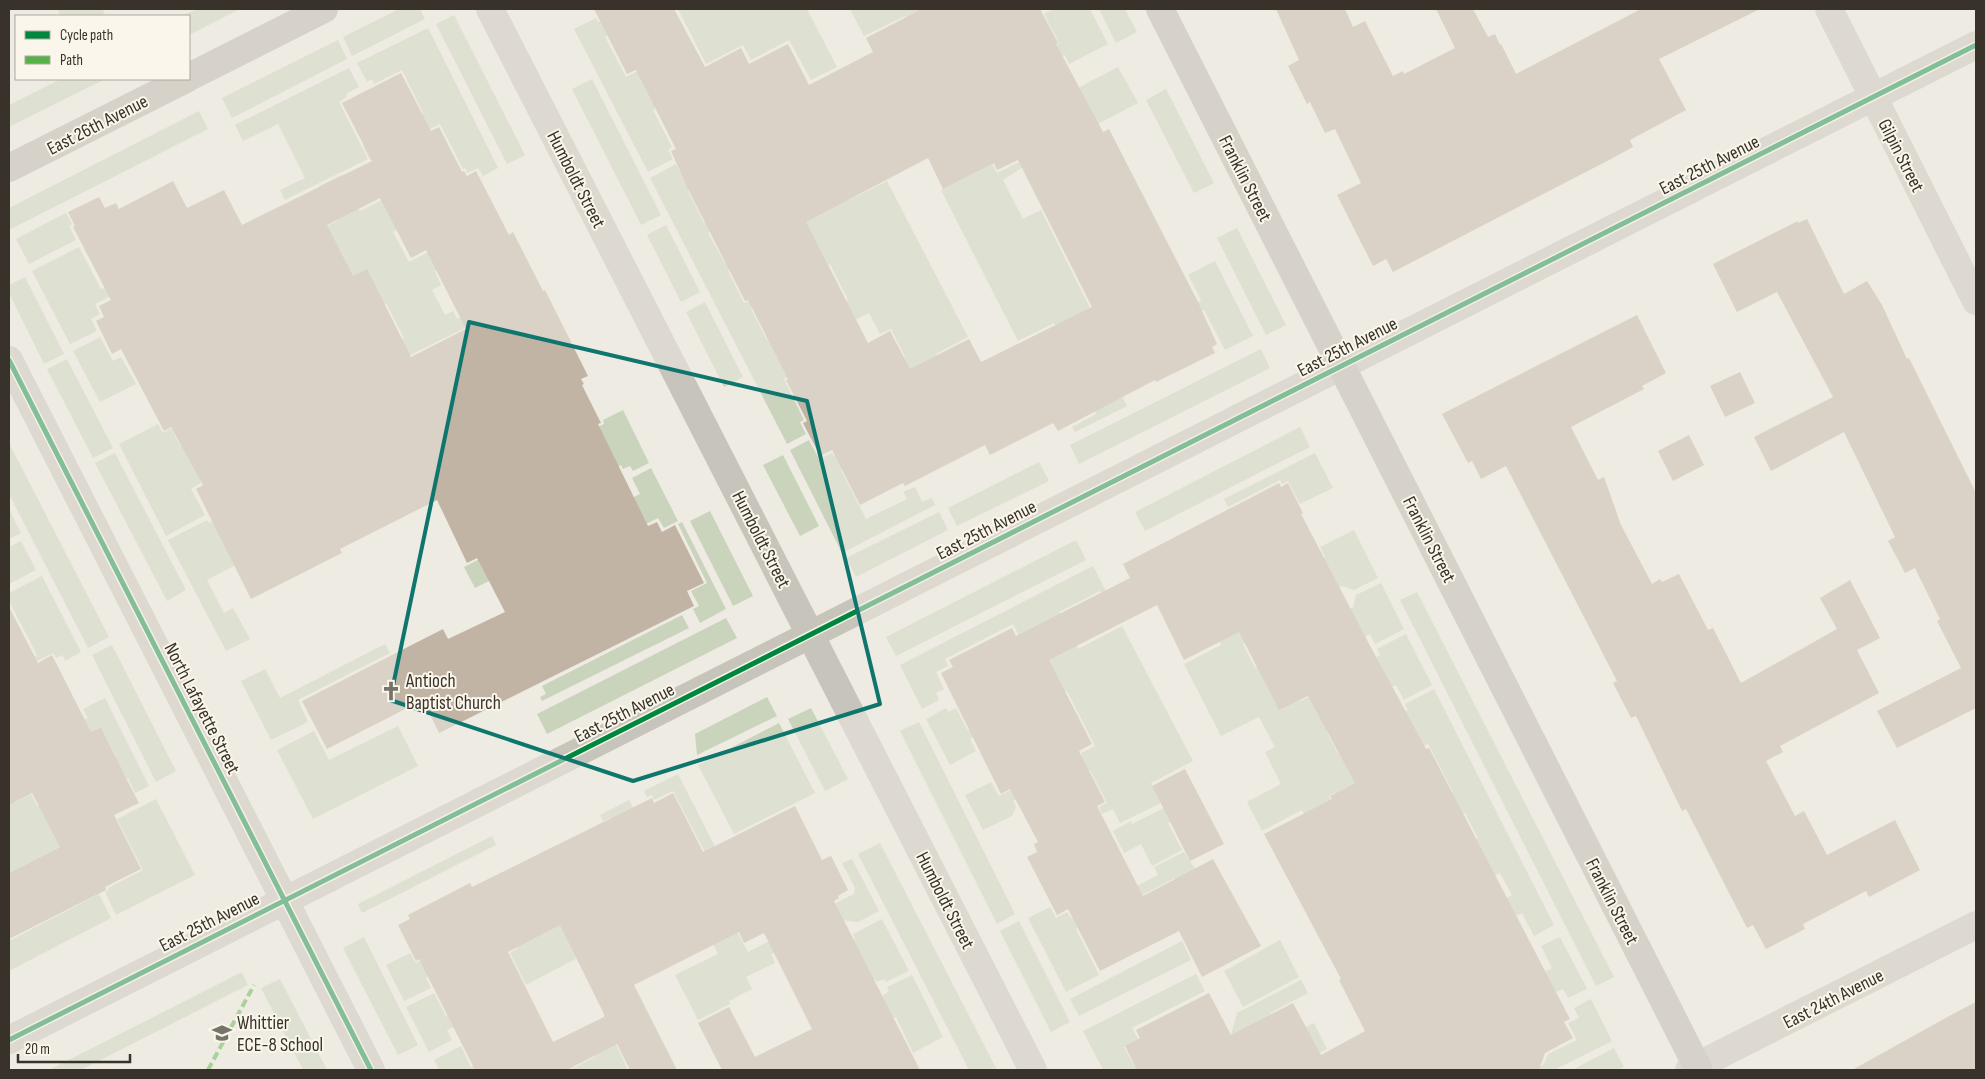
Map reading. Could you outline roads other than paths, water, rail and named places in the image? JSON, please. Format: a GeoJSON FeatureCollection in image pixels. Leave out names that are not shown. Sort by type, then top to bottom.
{"type":"FeatureCollection","features":[{"type":"Feature","properties":{"kind":"street","name":"East 26th Avenue"},"geometry":{"type":"LineString","coordinates":[[190,76],[324,9]]}},
{"type":"Feature","properties":{"kind":"street","name":"Humboldt Street"},"geometry":{"type":"LineString","coordinates":[[490,9],[1032,1070]]}},
{"type":"Feature","properties":{"kind":"street","name":"Franklin Street"},"geometry":{"type":"LineString","coordinates":[[1160,9],[1342,366],[1695,1069]]}},
{"type":"Feature","properties":{"kind":"street","name":"Gilpin Street"},"geometry":{"type":"LineString","coordinates":[[1829,9],[1976,301]]}},
{"type":"Feature","properties":{"kind":"street","name":"East 25th Avenue"},"geometry":{"type":"LineString","coordinates":[[9,1040],[1976,45]]}},
{"type":"Feature","properties":{"kind":"street","name":"East 26th Avenue"},"geometry":{"type":"LineString","coordinates":[[9,168],[183,80]]}},
{"type":"Feature","properties":{"kind":"street","name":"North Lafayette Street"},"geometry":{"type":"LineString","coordinates":[[9,360],[371,1070]]}},
{"type":"Feature","properties":{"kind":"street","name":"East 24th Avenue"},"geometry":{"type":"LineString","coordinates":[[1695,1069],[1976,925]]}},
{"type":"Feature","properties":{"kind":"place","name":"Antioch Baptist Church"},"geometry":{"type":"Point","coordinates":[391,691]}},
{"type":"Feature","properties":{"kind":"place","name":"Whittier ECE-8 School"},"geometry":{"type":"Point","coordinates":[222,1033]}}]}
